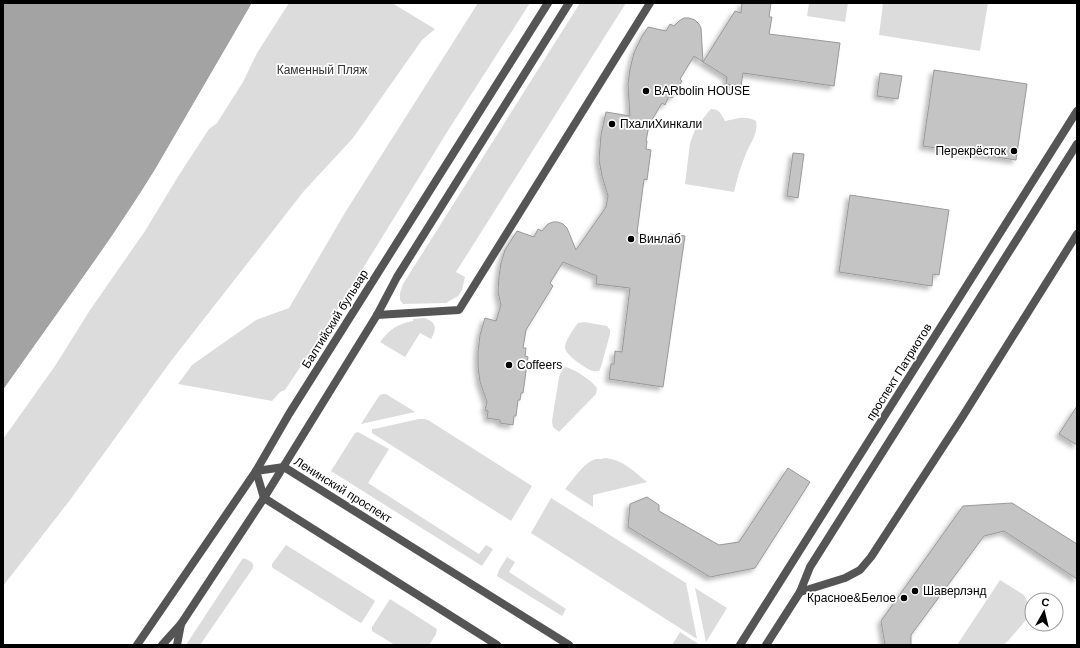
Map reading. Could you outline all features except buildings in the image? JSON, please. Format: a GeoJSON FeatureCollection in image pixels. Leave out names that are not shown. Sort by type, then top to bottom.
{"type":"FeatureCollection","features":[{"type":"Feature","properties":{"kind":"street","name":"Балтийский бульвар"},"geometry":{"type":"LineString","coordinates":[[137,645],[256,471],[289,414],[548,3]]}},
{"type":"Feature","properties":{"kind":"street"},"geometry":{"type":"LineString","coordinates":[[162,645],[181,624],[284,467],[377,316],[397,277],[569,3]]}},
{"type":"Feature","properties":{"kind":"street"},"geometry":{"type":"LineString","coordinates":[[377,316],[459,310],[650,3]]}},
{"type":"Feature","properties":{"kind":"street","name":"проспект Патриотов"},"geometry":{"type":"LineString","coordinates":[[740,645],[1077,112]]}},
{"type":"Feature","properties":{"kind":"street"},"geometry":{"type":"LineString","coordinates":[[766,645],[800,592],[810,567],[1077,144]]}},
{"type":"Feature","properties":{"kind":"street"},"geometry":{"type":"LineString","coordinates":[[800,592],[845,578],[860,570],[871,557],[961,419],[1077,234]]}},
{"type":"Feature","properties":{"kind":"street","name":"Ленинский проспект"},"geometry":{"type":"LineString","coordinates":[[256,471],[284,467],[569,645]]}},
{"type":"Feature","properties":{"kind":"street"},"geometry":{"type":"LineString","coordinates":[[256,471],[264,498],[498,645]]}},
{"type":"Feature","properties":{"kind":"street"},"geometry":{"type":"LineString","coordinates":[[177,645],[181,624]]}},
{"type":"Feature","properties":{"kind":"green space","name":"Каменный Пляж"},"geometry":{"type":"Polygon","coordinates":[[[289,3],[392,3],[435,29],[422,40],[353,138],[304,191],[171,361],[70,500],[3,586],[3,439],[55,366],[90,310],[145,231],[209,129],[217,123],[243,82],[257,53],[289,3]]]}},
{"type":"Feature","properties":{"kind":"green space"},"geometry":{"type":"Polygon","coordinates":[[[478,3],[530,3],[449,129],[326,328],[285,390],[280,392],[272,401],[178,384],[192,365],[256,320],[289,308],[346,211],[478,3]]]}},
{"type":"Feature","properties":{"kind":"green space"},"geometry":{"type":"Polygon","coordinates":[[[580,3],[626,3],[456,272],[465,277],[462,290],[458,296],[446,303],[403,304],[400,300],[400,293],[403,284],[580,3]]]}},
{"type":"Feature","properties":{"kind":"green space"},"geometry":{"type":"Polygon","coordinates":[[[809,3],[848,3],[845,22],[807,16],[809,3]]]}},
{"type":"Feature","properties":{"kind":"green space"},"geometry":{"type":"Polygon","coordinates":[[[883,3],[988,3],[980,51],[879,35],[883,3]]]}},
{"type":"Feature","properties":{"kind":"green space"},"geometry":{"type":"Polygon","coordinates":[[[711,109],[718,111],[725,121],[748,118],[756,121],[757,125],[755,134],[743,160],[734,192],[685,184],[690,143],[696,127],[711,109]]]}},
{"type":"Feature","properties":{"kind":"green space"},"geometry":{"type":"Polygon","coordinates":[[[424,318],[434,324],[435,329],[433,335],[431,339],[420,333],[405,357],[380,342],[391,330],[398,326],[413,321],[413,319],[424,318]]]}},
{"type":"Feature","properties":{"kind":"green space"},"geometry":{"type":"Polygon","coordinates":[[[584,322],[607,326],[610,330],[599,371],[594,371],[576,361],[568,353],[565,347],[568,338],[578,323],[584,322]]]}},
{"type":"Feature","properties":{"kind":"green space"},"geometry":{"type":"Polygon","coordinates":[[[566,367],[583,376],[597,388],[596,394],[559,432],[553,427],[552,421],[559,377],[563,368],[566,367]]]}},
{"type":"Feature","properties":{"kind":"green space"},"geometry":{"type":"Polygon","coordinates":[[[386,394],[415,412],[361,424],[379,396],[386,394]]]}},
{"type":"Feature","properties":{"kind":"green space"},"geometry":{"type":"Polygon","coordinates":[[[419,419],[428,420],[532,486],[511,521],[372,433],[372,429],[419,419]]]}},
{"type":"Feature","properties":{"kind":"green space"},"geometry":{"type":"Polygon","coordinates":[[[358,432],[389,449],[368,483],[479,554],[486,545],[493,549],[482,566],[331,471],[355,433],[358,432]]]}},
{"type":"Feature","properties":{"kind":"green space"},"geometry":{"type":"Polygon","coordinates":[[[606,458],[618,461],[647,482],[593,495],[593,507],[565,489],[587,464],[596,459],[606,458]]]}},
{"type":"Feature","properties":{"kind":"green space"},"geometry":{"type":"Polygon","coordinates":[[[551,498],[686,583],[697,639],[531,533],[551,498]]]}},
{"type":"Feature","properties":{"kind":"green space"},"geometry":{"type":"Polygon","coordinates":[[[286,545],[375,601],[361,623],[272,567],[272,564],[286,545]]]}},
{"type":"Feature","properties":{"kind":"green space"},"geometry":{"type":"Polygon","coordinates":[[[507,557],[515,562],[509,572],[566,609],[562,616],[497,576],[507,557]]]}},
{"type":"Feature","properties":{"kind":"green space"},"geometry":{"type":"Polygon","coordinates":[[[243,558],[249,560],[253,564],[253,568],[200,645],[186,645],[243,558]]]}},
{"type":"Feature","properties":{"kind":"green space"},"geometry":{"type":"Polygon","coordinates":[[[1000,580],[1024,595],[1024,622],[1003,645],[957,645],[1000,580]]]}},
{"type":"Feature","properties":{"kind":"green space"},"geometry":{"type":"Polygon","coordinates":[[[695,588],[727,608],[706,642],[695,588]]]}},
{"type":"Feature","properties":{"kind":"green space"},"geometry":{"type":"Polygon","coordinates":[[[390,599],[437,629],[436,634],[429,645],[395,645],[372,631],[372,627],[390,599]]]}},
{"type":"Feature","properties":{"kind":"green space"},"geometry":{"type":"Polygon","coordinates":[[[680,632],[700,645],[672,645],[680,632]]]}},
{"type":"Feature","properties":{"kind":"shaded area"},"geometry":{"type":"Polygon","coordinates":[[[3,3],[252,3],[156,168],[138,196],[101,252],[3,390],[3,3]]]}},
{"type":"Feature","properties":{"kind":"pier"},"geometry":{"type":"Polygon","coordinates":[[[252,3],[254,3],[185,123],[113,239],[3,392],[111,238],[142,191],[252,3]]]}},
{"type":"Feature","properties":{"kind":"place","name":"BARbolin HOUSE"},"geometry":{"type":"Point","coordinates":[646,91]}},
{"type":"Feature","properties":{"kind":"place","name":"ПхалиХинкали"},"geometry":{"type":"Point","coordinates":[612,124]}},
{"type":"Feature","properties":{"kind":"place","name":"Перекрёсток"},"geometry":{"type":"Point","coordinates":[1014,151]}},
{"type":"Feature","properties":{"kind":"place","name":"Винлаб"},"geometry":{"type":"Point","coordinates":[631,239]}},
{"type":"Feature","properties":{"kind":"place","name":"Coffeers"},"geometry":{"type":"Point","coordinates":[509,365]}},
{"type":"Feature","properties":{"kind":"place","name":"Шаверлэнд"},"geometry":{"type":"Point","coordinates":[915,591]}},
{"type":"Feature","properties":{"kind":"place","name":"Красное&Белое"},"geometry":{"type":"Point","coordinates":[904,598]}}]}
